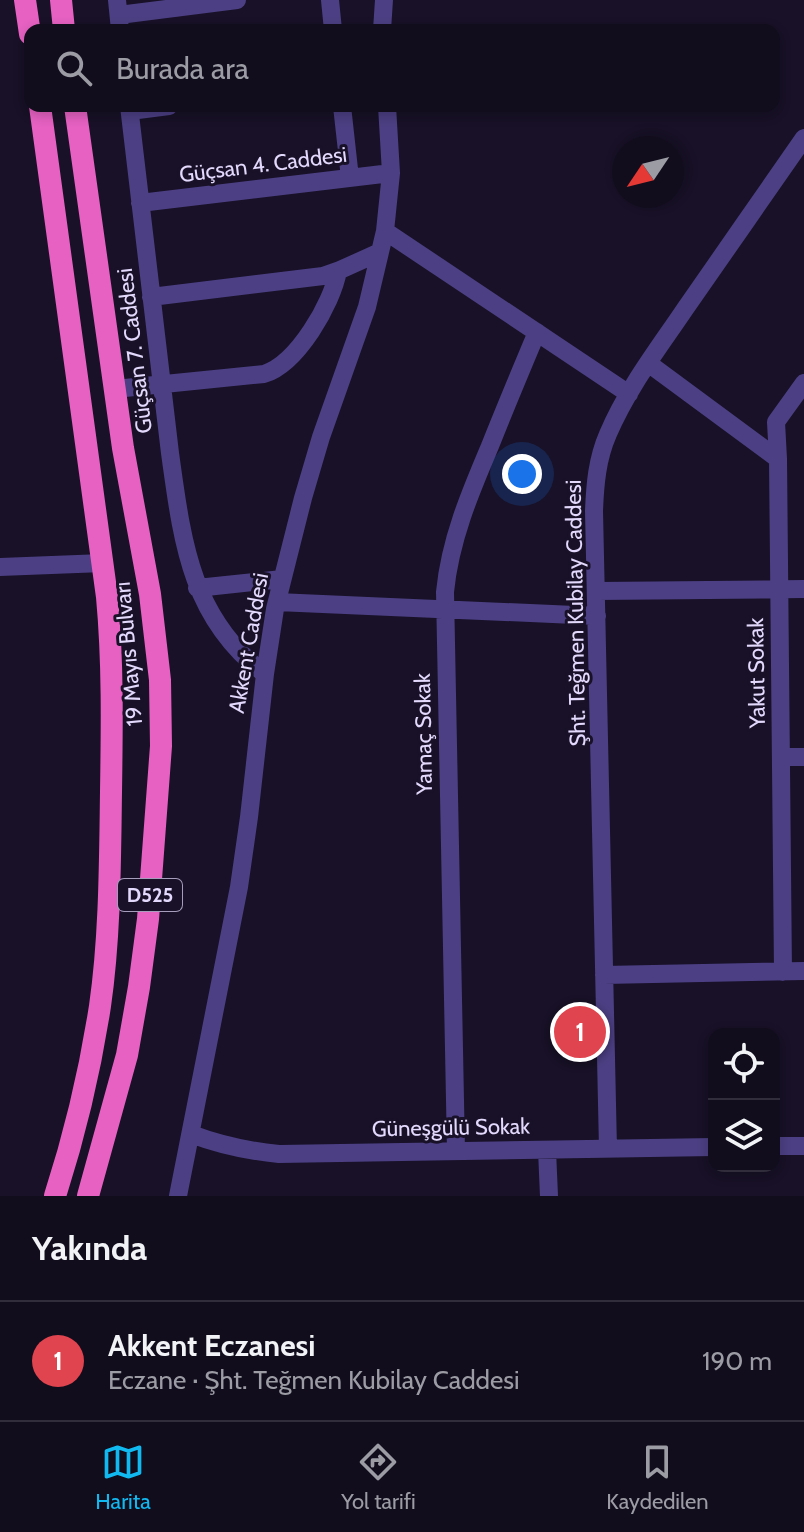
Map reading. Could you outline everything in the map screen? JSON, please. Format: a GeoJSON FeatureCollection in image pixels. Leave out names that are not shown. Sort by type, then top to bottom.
{"type":"FeatureCollection","features":[{"type":"Feature","properties":{"kind":"highway"},"geometry":{"type":"LineString","coordinates":[[25,0],[29,24]]}},
{"type":"Feature","properties":{"kind":"highway"},"geometry":{"type":"LineString","coordinates":[[61,0],[63,24]]}},
{"type":"Feature","properties":{"kind":"highway","name":"19 Mayıs Bulvarı"},"geometry":{"type":"LineString","coordinates":[[41,112],[103,563],[111,675],[107,926],[100,1003],[88,1073],[55,1196]]}},
{"type":"Feature","properties":{"kind":"highway","name":"19 Mayıs Bulvarı"},"geometry":{"type":"LineString","coordinates":[[76,112],[123,448],[150,594],[160,680],[161,746],[148,919],[139,987],[127,1055],[88,1196]]}},
{"type":"Feature","properties":{"kind":"street"},"geometry":{"type":"LineString","coordinates":[[119,15],[237,0]]}},
{"type":"Feature","properties":{"kind":"street"},"geometry":{"type":"LineString","coordinates":[[330,0],[332,24]]}},
{"type":"Feature","properties":{"kind":"street"},"geometry":{"type":"LineString","coordinates":[[381,0],[382,24]]}},
{"type":"Feature","properties":{"kind":"street","name":"Güçsan 7. Caddesi"},"geometry":{"type":"LineString","coordinates":[[129,112],[176,497],[187,553],[197,588],[213,618],[248,662],[265,674]]}},
{"type":"Feature","properties":{"kind":"street"},"geometry":{"type":"LineString","coordinates":[[343,112],[350,178]]}},
{"type":"Feature","properties":{"kind":"street","name":"Akkent Caddesi"},"geometry":{"type":"LineString","coordinates":[[178,1196],[239,887],[277,602],[321,437],[367,307],[385,231],[391,173],[387,112]]}},
{"type":"Feature","properties":{"kind":"street","name":"Şht. Teğmen Kubilay Caddesi"},"geometry":{"type":"LineString","coordinates":[[608,1149],[595,484],[598,463],[607,435],[648,363],[804,138]]}},
{"type":"Feature","properties":{"kind":"street","name":"Güçsan 4. Caddesi"},"geometry":{"type":"LineString","coordinates":[[140,203],[391,173]]}},
{"type":"Feature","properties":{"kind":"street"},"geometry":{"type":"LineString","coordinates":[[385,231],[629,394]]}},
{"type":"Feature","properties":{"kind":"street"},"geometry":{"type":"LineString","coordinates":[[151,297],[301,279],[338,271],[380,252]]}},
{"type":"Feature","properties":{"kind":"street"},"geometry":{"type":"LineString","coordinates":[[115,389],[273,371],[290,357],[317,321],[330,299],[338,271]]}},
{"type":"Feature","properties":{"kind":"street","name":"Yamaç Sokak"},"geometry":{"type":"LineString","coordinates":[[456,1151],[444,610],[447,565],[472,489],[537,332]]}},
{"type":"Feature","properties":{"kind":"street"},"geometry":{"type":"LineString","coordinates":[[648,363],[778,459]]}},
{"type":"Feature","properties":{"kind":"street","name":"Yakut Sokak"},"geometry":{"type":"LineString","coordinates":[[783,972],[776,422],[797,402],[804,383]]}},
{"type":"Feature","properties":{"kind":"street"},"geometry":{"type":"LineString","coordinates":[[0,567],[103,563]]}},
{"type":"Feature","properties":{"kind":"street"},"geometry":{"type":"LineString","coordinates":[[197,588],[282,579]]}},
{"type":"Feature","properties":{"kind":"street"},"geometry":{"type":"LineString","coordinates":[[597,591],[804,589]]}},
{"type":"Feature","properties":{"kind":"street"},"geometry":{"type":"LineString","coordinates":[[277,602],[597,616]]}},
{"type":"Feature","properties":{"kind":"street"},"geometry":{"type":"LineString","coordinates":[[781,757],[804,757]]}},
{"type":"Feature","properties":{"kind":"street"},"geometry":{"type":"LineString","coordinates":[[604,975],[804,971]]}},
{"type":"Feature","properties":{"kind":"street","name":"Güneşgülü Sokak"},"geometry":{"type":"LineString","coordinates":[[191,1134],[251,1152],[279,1154],[708,1147]]}},
{"type":"Feature","properties":{"kind":"street"},"geometry":{"type":"LineString","coordinates":[[780,1146],[804,1146]]}},
{"type":"Feature","properties":{"kind":"street"},"geometry":{"type":"LineString","coordinates":[[547,1150],[549,1196]]}},
{"type":"Feature","properties":{"kind":"place","name":"Akkent Eczanesi"},"geometry":{"type":"Point","coordinates":[580,1032]}}]}
